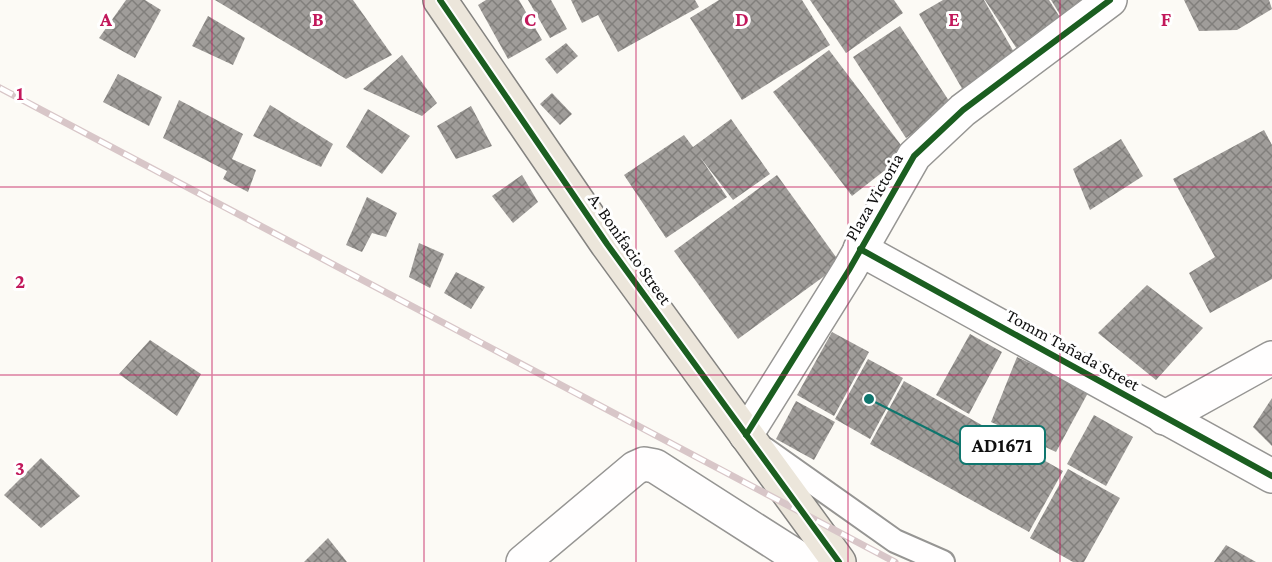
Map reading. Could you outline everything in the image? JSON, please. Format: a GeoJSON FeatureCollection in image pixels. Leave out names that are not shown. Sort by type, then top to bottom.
{"type":"FeatureCollection","features":[{"type":"Feature","properties":{"kind":"main road","name":"A. Bonifacio Street"},"geometry":{"type":"LineString","coordinates":[[446,2],[607,244],[839,562]]}},
{"type":"Feature","properties":{"kind":"street","name":"Plaza Victoria"},"geometry":{"type":"LineString","coordinates":[[746,435],[849,270],[914,156],[963,110],[1110,0]]}},
{"type":"Feature","properties":{"kind":"street","name":"Tomm Tañada Street"},"geometry":{"type":"LineString","coordinates":[[860,249],[1272,476]]}},
{"type":"Feature","properties":{"kind":"street"},"geometry":{"type":"LineString","coordinates":[[1164,418],[1272,358]]}},
{"type":"Feature","properties":{"kind":"street"},"geometry":{"type":"LineString","coordinates":[[523,562],[635,468],[644,464],[655,466],[805,562]]}},
{"type":"Feature","properties":{"kind":"lane"},"geometry":{"type":"LineString","coordinates":[[746,435],[896,541],[943,562]]}},
{"type":"Feature","properties":{"kind":"building"},"geometry":{"type":"Polygon","coordinates":[[[126,0],[145,0],[161,10],[135,58],[99,38],[126,0]]]}},
{"type":"Feature","properties":{"kind":"building"},"geometry":{"type":"Polygon","coordinates":[[[215,0],[353,0],[392,55],[346,79],[215,0]]]}},
{"type":"Feature","properties":{"kind":"building"},"geometry":{"type":"Polygon","coordinates":[[[486,0],[519,0],[542,40],[508,59],[478,5],[486,0]]]}},
{"type":"Feature","properties":{"kind":"building"},"geometry":{"type":"Polygon","coordinates":[[[528,0],[551,0],[567,29],[550,38],[528,0]]]}},
{"type":"Feature","properties":{"kind":"building"},"geometry":{"type":"Polygon","coordinates":[[[571,0],[695,0],[699,7],[618,52],[598,15],[582,23],[571,0]]]}},
{"type":"Feature","properties":{"kind":"building"},"geometry":{"type":"Polygon","coordinates":[[[719,0],[802,0],[830,45],[742,100],[690,18],[719,0]]]}},
{"type":"Feature","properties":{"kind":"building"},"geometry":{"type":"Polygon","coordinates":[[[810,0],[894,0],[903,13],[846,53],[810,0]]]}},
{"type":"Feature","properties":{"kind":"building"},"geometry":{"type":"Polygon","coordinates":[[[943,0],[984,0],[1019,61],[964,92],[919,14],[943,0]]]}},
{"type":"Feature","properties":{"kind":"building"},"geometry":{"type":"Polygon","coordinates":[[[985,0],[1049,0],[1066,27],[1021,55],[985,0]]]}},
{"type":"Feature","properties":{"kind":"building"},"geometry":{"type":"Polygon","coordinates":[[[1051,0],[1096,0],[1064,21],[1051,0]]]}},
{"type":"Feature","properties":{"kind":"building"},"geometry":{"type":"Polygon","coordinates":[[[1184,0],[1269,0],[1272,9],[1237,30],[1199,31],[1184,0]]]}},
{"type":"Feature","properties":{"kind":"building"},"geometry":{"type":"Polygon","coordinates":[[[208,16],[245,38],[233,65],[192,46],[208,16]]]}},
{"type":"Feature","properties":{"kind":"building"},"geometry":{"type":"Polygon","coordinates":[[[900,26],[953,107],[906,138],[853,57],[900,26]]]}},
{"type":"Feature","properties":{"kind":"building"},"geometry":{"type":"Polygon","coordinates":[[[566,43],[578,56],[557,74],[545,59],[566,43]]]}},
{"type":"Feature","properties":{"kind":"building"},"geometry":{"type":"Polygon","coordinates":[[[829,50],[907,153],[852,196],[773,92],[829,50]]]}},
{"type":"Feature","properties":{"kind":"building"},"geometry":{"type":"Polygon","coordinates":[[[402,55],[437,103],[422,116],[363,89],[402,55]]]}},
{"type":"Feature","properties":{"kind":"building"},"geometry":{"type":"Polygon","coordinates":[[[118,74],[162,97],[149,126],[103,102],[118,74]]]}},
{"type":"Feature","properties":{"kind":"building"},"geometry":{"type":"Polygon","coordinates":[[[552,93],[572,114],[560,125],[540,104],[552,93]]]}},
{"type":"Feature","properties":{"kind":"building"},"geometry":{"type":"Polygon","coordinates":[[[179,100],[243,134],[232,159],[256,170],[248,192],[223,179],[227,171],[163,138],[179,100]]]}},
{"type":"Feature","properties":{"kind":"building"},"geometry":{"type":"Polygon","coordinates":[[[270,105],[333,144],[321,167],[253,136],[270,105]]]}},
{"type":"Feature","properties":{"kind":"building"},"geometry":{"type":"Polygon","coordinates":[[[471,106],[492,146],[456,159],[437,126],[471,106]]]}},
{"type":"Feature","properties":{"kind":"building"},"geometry":{"type":"Polygon","coordinates":[[[368,109],[410,136],[382,174],[346,147],[368,109]]]}},
{"type":"Feature","properties":{"kind":"building"},"geometry":{"type":"Polygon","coordinates":[[[731,119],[770,174],[733,200],[700,157],[727,197],[666,238],[624,175],[684,135],[693,147],[731,119]]]}},
{"type":"Feature","properties":{"kind":"building"},"geometry":{"type":"Polygon","coordinates":[[[1264,130],[1272,145],[1272,279],[1210,313],[1189,273],[1215,257],[1173,179],[1264,130]]]}},
{"type":"Feature","properties":{"kind":"building"},"geometry":{"type":"Polygon","coordinates":[[[1121,139],[1143,176],[1090,210],[1073,169],[1121,139]]]}},
{"type":"Feature","properties":{"kind":"building"},"geometry":{"type":"Polygon","coordinates":[[[522,175],[538,202],[513,223],[492,196],[522,175]]]}},
{"type":"Feature","properties":{"kind":"building"},"geometry":{"type":"Polygon","coordinates":[[[777,175],[841,264],[738,339],[674,251],[777,175]]]}},
{"type":"Feature","properties":{"kind":"building"},"geometry":{"type":"Polygon","coordinates":[[[367,197],[397,213],[386,237],[372,233],[362,252],[346,245],[367,197]]]}},
{"type":"Feature","properties":{"kind":"building"},"geometry":{"type":"Polygon","coordinates":[[[419,243],[444,254],[430,288],[409,277],[419,243]]]}},
{"type":"Feature","properties":{"kind":"building"},"geometry":{"type":"Polygon","coordinates":[[[456,272],[485,287],[471,309],[444,293],[456,272]]]}},
{"type":"Feature","properties":{"kind":"building"},"geometry":{"type":"Polygon","coordinates":[[[1147,285],[1203,328],[1156,380],[1098,333],[1147,285]]]}},
{"type":"Feature","properties":{"kind":"building"},"geometry":{"type":"Polygon","coordinates":[[[832,332],[869,352],[834,416],[797,395],[832,332]]]}},
{"type":"Feature","properties":{"kind":"building"},"geometry":{"type":"Polygon","coordinates":[[[970,334],[1002,352],[969,414],[936,395],[970,334]]]}},
{"type":"Feature","properties":{"kind":"building"},"geometry":{"type":"Polygon","coordinates":[[[150,340],[201,374],[177,416],[119,374],[150,340]]]}},
{"type":"Feature","properties":{"kind":"building"},"geometry":{"type":"Polygon","coordinates":[[[1017,357],[1089,391],[1056,452],[991,422],[1017,357]]]}},
{"type":"Feature","properties":{"kind":"building"},"geometry":{"type":"Polygon","coordinates":[[[868,359],[903,378],[870,439],[835,419],[868,359]]]}},
{"type":"Feature","properties":{"kind":"building"},"geometry":{"type":"Polygon","coordinates":[[[904,381],[1063,471],[1029,532],[870,444],[904,381]]]}},
{"type":"Feature","properties":{"kind":"building"},"geometry":{"type":"Polygon","coordinates":[[[1272,398],[1272,446],[1253,427],[1272,398]]]}},
{"type":"Feature","properties":{"kind":"building"},"geometry":{"type":"Polygon","coordinates":[[[796,401],[835,422],[814,460],[776,439],[796,401]]]}},
{"type":"Feature","properties":{"kind":"building"},"geometry":{"type":"Polygon","coordinates":[[[1094,415],[1133,437],[1106,486],[1067,464],[1094,415]]]}},
{"type":"Feature","properties":{"kind":"building"},"geometry":{"type":"Polygon","coordinates":[[[41,458],[80,496],[41,528],[4,495],[41,458]]]}},
{"type":"Feature","properties":{"kind":"building"},"geometry":{"type":"Polygon","coordinates":[[[1068,469],[1120,498],[1084,562],[1073,562],[1030,538],[1068,469]]]}},
{"type":"Feature","properties":{"kind":"building"},"geometry":{"type":"Polygon","coordinates":[[[328,538],[347,562],[304,562],[328,538]]]}},
{"type":"Feature","properties":{"kind":"building"},"geometry":{"type":"Polygon","coordinates":[[[1226,545],[1256,562],[1214,562],[1226,545]]]}},
{"type":"Feature","properties":{"kind":"railway"},"geometry":{"type":"LineString","coordinates":[[0,88],[895,562]]}},
{"type":"Feature","properties":{"kind":"cycle path"},"geometry":{"type":"LineString","coordinates":[[440,0],[607,244],[839,562]]}},
{"type":"Feature","properties":{"kind":"cycle path"},"geometry":{"type":"LineString","coordinates":[[746,435],[849,270],[914,156],[963,110],[1110,0]]}},
{"type":"Feature","properties":{"kind":"cycle path"},"geometry":{"type":"LineString","coordinates":[[860,249],[1272,476]]}},
{"type":"Feature","properties":{"kind":"place","name":"AD1671"},"geometry":{"type":"Point","coordinates":[869,399]}}]}
